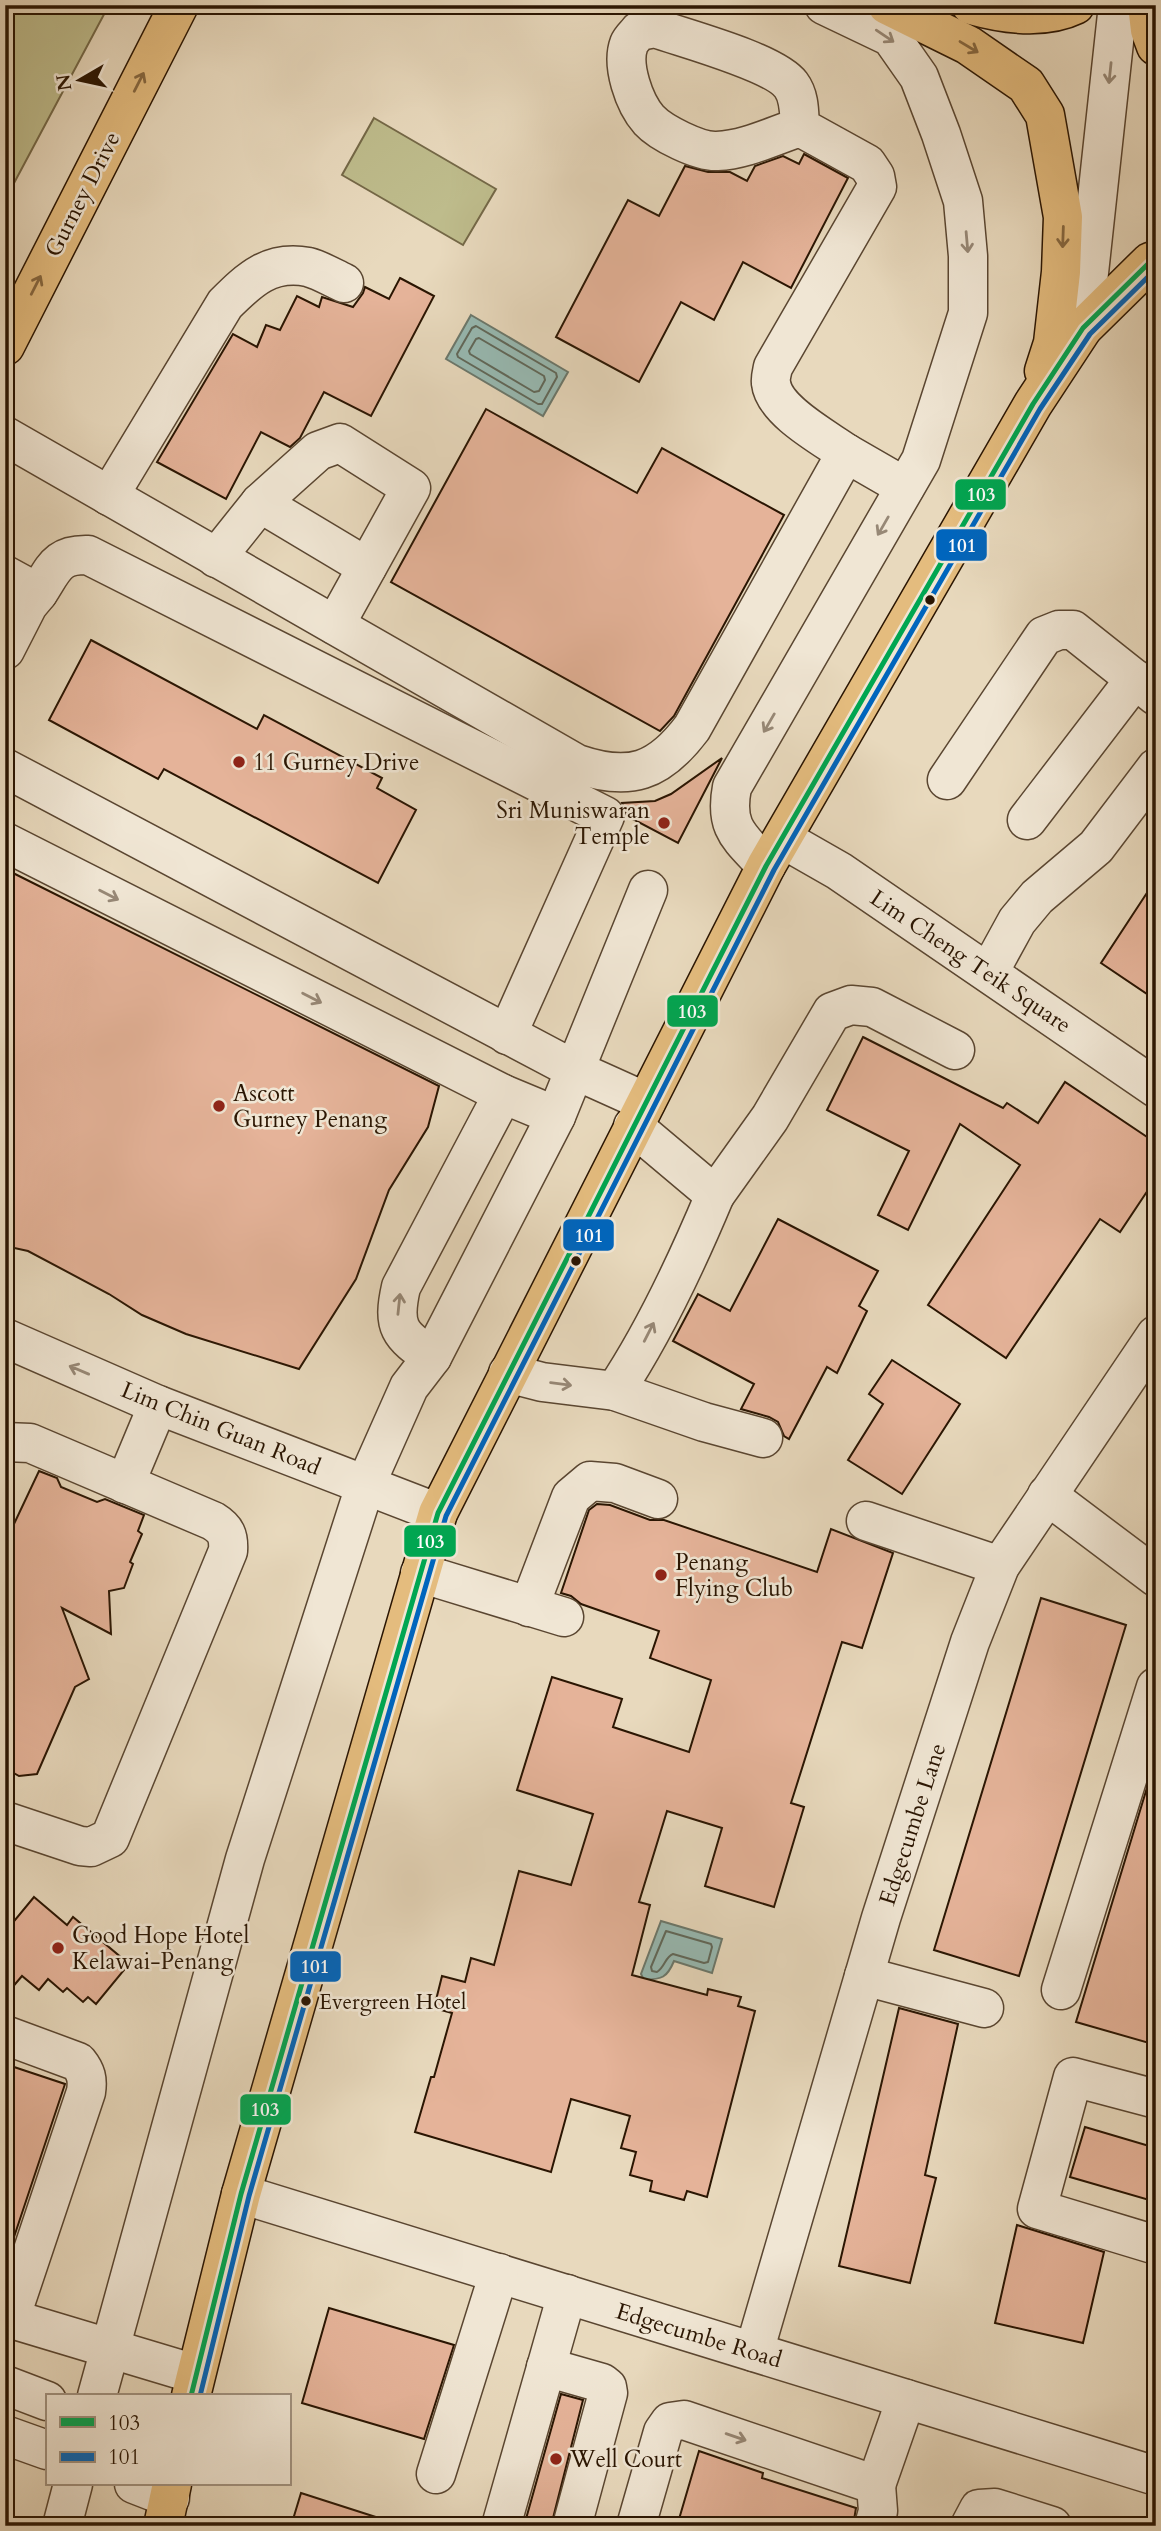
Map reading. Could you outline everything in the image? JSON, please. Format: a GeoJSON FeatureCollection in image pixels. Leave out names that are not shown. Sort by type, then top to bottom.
{"type":"FeatureCollection","features":[{"type":"Feature","properties":{"kind":"main road","name":"Gurney Drive"},"geometry":{"type":"LineString","coordinates":[[5,346],[179,5]]}},
{"type":"Feature","properties":{"kind":"main road"},"geometry":{"type":"LineString","coordinates":[[887,5],[968,45],[1026,85],[1045,115],[1055,156],[1063,217],[1061,272],[1053,343],[1033,404]]}},
{"type":"Feature","properties":{"kind":"main road"},"geometry":{"type":"LineString","coordinates":[[971,5],[1040,15],[1075,5]]}},
{"type":"Feature","properties":{"kind":"main road"},"geometry":{"type":"LineString","coordinates":[[1147,5],[1150,30],[1156,46]]}},
{"type":"Feature","properties":{"kind":"main road"},"geometry":{"type":"LineString","coordinates":[[193,2385],[241,2193],[438,1513],[774,853],[1033,404],[1083,328],[1150,262],[1156,260]]}},
{"type":"Feature","properties":{"kind":"street"},"geometry":{"type":"LineString","coordinates":[[774,853],[731,824],[728,807],[732,787],[921,460],[968,313],[968,256],[963,201],[919,78],[891,37],[824,5]]}},
{"type":"Feature","properties":{"kind":"street"},"geometry":{"type":"LineString","coordinates":[[1083,328],[1118,5]]}},
{"type":"Feature","properties":{"kind":"street"},"geometry":{"type":"LineString","coordinates":[[800,127],[867,164],[875,176],[877,187],[773,367],[770,382],[775,397],[786,410],[846,453],[905,487]]}},
{"type":"Feature","properties":{"kind":"street"},"geometry":{"type":"LineString","coordinates":[[109,496],[225,304],[249,281],[274,267],[309,267],[344,284]]}},
{"type":"Feature","properties":{"kind":"street"},"geometry":{"type":"LineString","coordinates":[[5,436],[578,764],[602,772],[616,773],[629,773],[655,765],[676,749],[692,728],[846,453]]}},
{"type":"Feature","properties":{"kind":"street"},"geometry":{"type":"LineString","coordinates":[[216,558],[260,503],[318,451],[340,443],[411,488],[335,625]]}},
{"type":"Feature","properties":{"kind":"street"},"geometry":{"type":"LineString","coordinates":[[260,503],[367,567]]}},
{"type":"Feature","properties":{"kind":"street"},"geometry":{"type":"LineString","coordinates":[[5,650],[28,605],[58,563],[72,555],[88,555],[605,816],[507,1035]]}},
{"type":"Feature","properties":{"kind":"street"},"geometry":{"type":"LineString","coordinates":[[5,575],[38,593]]}},
{"type":"Feature","properties":{"kind":"street"},"geometry":{"type":"LineString","coordinates":[[947,780],[1044,636],[1059,630],[1073,630],[1146,688],[1027,820]]}},
{"type":"Feature","properties":{"kind":"street"},"geometry":{"type":"LineString","coordinates":[[5,768],[575,1070],[640,1114],[715,1195]]}},
{"type":"Feature","properties":{"kind":"street"},"geometry":{"type":"LineString","coordinates":[[989,972],[1017,921],[1037,897],[1096,847],[1156,768]]}},
{"type":"Feature","properties":{"kind":"street"},"geometry":{"type":"LineString","coordinates":[[5,842],[503,1094],[556,1116]]}},
{"type":"Feature","properties":{"kind":"street","name":"Lim Cheng Teik Square"},"geometry":{"type":"LineString","coordinates":[[774,853],[838,871],[1156,1088]]}},
{"type":"Feature","properties":{"kind":"street"},"geometry":{"type":"LineString","coordinates":[[98,2394],[244,1859],[365,1486],[409,1387],[432,1357],[556,1116],[648,890]]}},
{"type":"Feature","properties":{"kind":"street"},"geometry":{"type":"LineString","coordinates":[[615,1391],[633,1364],[715,1195],[770,1118],[832,1012],[851,1005],[872,1007],[955,1050]]}},
{"type":"Feature","properties":{"kind":"street"},"geometry":{"type":"LineString","coordinates":[[432,1357],[408,1341],[401,1330],[396,1310],[401,1287],[503,1094]]}},
{"type":"Feature","properties":{"kind":"street","name":"Edgecumbe Lane"},"geometry":{"type":"LineString","coordinates":[[754,2352],[864,1976],[970,1642],[1000,1566],[1156,1335]]}},
{"type":"Feature","properties":{"kind":"street","name":"Lim Chin Guan Road"},"geometry":{"type":"LineString","coordinates":[[5,1338],[158,1405],[438,1513]]}},
{"type":"Feature","properties":{"kind":"street"},"geometry":{"type":"LineString","coordinates":[[508,1373],[542,1381],[615,1391],[704,1422],[763,1438]]}},
{"type":"Feature","properties":{"kind":"street"},"geometry":{"type":"LineString","coordinates":[[125,1484],[158,1405]]}},
{"type":"Feature","properties":{"kind":"street"},"geometry":{"type":"LineString","coordinates":[[5,1441],[30,1443],[213,1521],[223,1527],[229,1538],[228,1551],[110,1838],[91,1847],[80,1846],[5,1821]]}},
{"type":"Feature","properties":{"kind":"street"},"geometry":{"type":"LineString","coordinates":[[420,1573],[546,1612],[571,1497],[590,1481],[615,1483],[658,1499]]}},
{"type":"Feature","properties":{"kind":"street"},"geometry":{"type":"LineString","coordinates":[[1047,1494],[1156,1577]]}},
{"type":"Feature","properties":{"kind":"street"},"geometry":{"type":"LineString","coordinates":[[866,1521],[1000,1566]]}},
{"type":"Feature","properties":{"kind":"street"},"geometry":{"type":"LineString","coordinates":[[1061,1990],[1156,1686]]}},
{"type":"Feature","properties":{"kind":"street"},"geometry":{"type":"LineString","coordinates":[[864,1976],[984,2008]]}},
{"type":"Feature","properties":{"kind":"street"},"geometry":{"type":"LineString","coordinates":[[5,2035],[78,2062],[85,2070],[88,2081],[8,2318],[109,2348],[193,2385]]}},
{"type":"Feature","properties":{"kind":"street"},"geometry":{"type":"LineString","coordinates":[[1156,2099],[1073,2077],[1037,2210],[1156,2245]]}},
{"type":"Feature","properties":{"kind":"street","name":"Edgecumbe Road"},"geometry":{"type":"LineString","coordinates":[[241,2193],[1156,2476]]}},
{"type":"Feature","properties":{"kind":"street"},"geometry":{"type":"LineString","coordinates":[[436,2474],[499,2273]]}},
{"type":"Feature","properties":{"kind":"street"},"geometry":{"type":"LineString","coordinates":[[501,2526],[567,2294]]}},
{"type":"Feature","properties":{"kind":"street"},"geometry":{"type":"LineString","coordinates":[[546,2367],[602,2383],[607,2387],[608,2393],[572,2526]]}},
{"type":"Feature","properties":{"kind":"street"},"geometry":{"type":"LineString","coordinates":[[5,2385],[46,2401]]}},
{"type":"Feature","properties":{"kind":"street"},"geometry":{"type":"LineString","coordinates":[[874,2526],[878,2511],[876,2485],[906,2399]]}},
{"type":"Feature","properties":{"kind":"street"},"geometry":{"type":"LineString","coordinates":[[636,2526],[663,2432],[670,2422],[684,2420],[876,2485]]}},
{"type":"Feature","properties":{"kind":"street"},"geometry":{"type":"LineString","coordinates":[[5,2435],[46,2450]]}},
{"type":"Feature","properties":{"kind":"street"},"geometry":{"type":"LineString","coordinates":[[62,2526],[72,2486]]}},
{"type":"Feature","properties":{"kind":"street"},"geometry":{"type":"LineString","coordinates":[[138,2486],[168,2502]]}},
{"type":"Feature","properties":{"kind":"street"},"geometry":{"type":"LineString","coordinates":[[970,2526],[979,2509],[995,2508],[1052,2526]]}},
{"type":"Feature","properties":{"kind":"shaded area"},"geometry":{"type":"Polygon","coordinates":[[[5,5],[109,5],[5,200],[5,5]]]}},
{"type":"Feature","properties":{"kind":"shaded area"},"geometry":{"type":"Polygon","coordinates":[[[374,118],[496,189],[463,245],[342,175],[374,118]]]}},
{"type":"Feature","properties":{"kind":"water"},"geometry":{"type":"Polygon","coordinates":[[[471,315],[568,372],[543,416],[446,359],[471,315]]]}},
{"type":"Feature","properties":{"kind":"water"},"geometry":{"type":"Polygon","coordinates":[[[661,1921],[722,1939],[712,1973],[674,1961],[663,1976],[644,1980],[641,1974],[661,1921]]]}},
{"type":"Feature","properties":{"kind":"building"},"geometry":{"type":"Polygon","coordinates":[[[804,154],[848,178],[791,288],[743,262],[714,320],[681,302],[639,382],[556,337],[628,200],[659,216],[685,166],[708,172],[730,172],[747,181],[755,166],[783,156],[799,164],[804,154]]]}},
{"type":"Feature","properties":{"kind":"building"},"geometry":{"type":"Polygon","coordinates":[[[400,278],[434,296],[371,416],[324,392],[300,438],[290,447],[261,432],[226,499],[157,462],[233,334],[257,347],[266,325],[280,330],[297,296],[319,307],[322,297],[353,307],[365,287],[389,299],[400,278]]]}},
{"type":"Feature","properties":{"kind":"building"},"geometry":{"type":"Polygon","coordinates":[[[486,409],[637,493],[662,448],[784,515],[674,716],[660,731],[391,582],[486,409]]]}},
{"type":"Feature","properties":{"kind":"building","name":"11 Gurney Drive"},"geometry":{"type":"Polygon","coordinates":[[[91,640],[257,729],[264,715],[382,778],[377,788],[416,810],[378,883],[164,769],[158,779],[49,720],[91,640]]]}},
{"type":"Feature","properties":{"kind":"building","name":"Sri Muniswaran Temple"},"geometry":{"type":"Polygon","coordinates":[[[722,758],[678,843],[627,816],[622,803],[655,801],[671,794],[722,758]]]}},
{"type":"Feature","properties":{"kind":"building","name":"Ascott Gurney Penang"},"geometry":{"type":"Polygon","coordinates":[[[5,869],[439,1086],[428,1127],[389,1190],[356,1279],[299,1369],[186,1334],[142,1315],[109,1294],[28,1251],[5,1246],[5,869]]]}},
{"type":"Feature","properties":{"kind":"building"},"geometry":{"type":"Polygon","coordinates":[[[1156,879],[1156,1000],[1101,963],[1156,879]]]}},
{"type":"Feature","properties":{"kind":"building"},"geometry":{"type":"Polygon","coordinates":[[[863,1037],[1003,1108],[1007,1103],[1038,1123],[1065,1082],[1156,1143],[1156,1178],[1120,1232],[1100,1219],[1006,1358],[928,1305],[1020,1165],[960,1124],[908,1230],[878,1215],[909,1151],[827,1110],[863,1037]]]}},
{"type":"Feature","properties":{"kind":"building"},"geometry":{"type":"Polygon","coordinates":[[[778,1219],[878,1271],[859,1306],[867,1311],[837,1373],[827,1367],[789,1439],[784,1436],[778,1422],[741,1409],[754,1384],[673,1341],[698,1294],[730,1311],[778,1219]]]}},
{"type":"Feature","properties":{"kind":"building"},"geometry":{"type":"Polygon","coordinates":[[[892,1360],[960,1404],[902,1494],[848,1460],[883,1404],[869,1394],[892,1360]]]}},
{"type":"Feature","properties":{"kind":"building"},"geometry":{"type":"Polygon","coordinates":[[[39,1471],[57,1478],[61,1487],[97,1502],[105,1499],[144,1515],[138,1531],[142,1534],[130,1562],[133,1564],[124,1588],[109,1591],[111,1634],[62,1608],[89,1679],[75,1687],[37,1774],[19,1776],[5,1768],[5,1521],[14,1524],[39,1471]]]}},
{"type":"Feature","properties":{"kind":"building"},"geometry":{"type":"Polygon","coordinates":[[[597,1504],[610,1505],[650,1520],[664,1520],[817,1572],[831,1529],[893,1553],[862,1648],[842,1642],[791,1803],[804,1807],[774,1907],[705,1886],[722,1828],[667,1811],[639,1902],[650,1905],[632,1975],[707,1995],[708,1989],[741,1997],[738,2006],[755,2011],[707,2197],[687,2191],[684,2200],[650,2191],[652,2181],[630,2175],[636,2152],[621,2148],[630,2116],[571,2099],[551,2172],[415,2132],[452,2013],[434,2008],[442,1976],[465,1982],[471,1958],[494,1965],[519,1871],[571,1885],[593,1814],[517,1790],[552,1677],[622,1699],[613,1727],[689,1752],[711,1680],[650,1658],[659,1631],[581,1604],[571,1596],[561,1593],[589,1510],[597,1504]]]}},
{"type":"Feature","properties":{"kind":"building"},"geometry":{"type":"Polygon","coordinates":[[[1041,1598],[1126,1625],[1019,1976],[934,1950],[1041,1598]]]}},
{"type":"Feature","properties":{"kind":"building"},"geometry":{"type":"Polygon","coordinates":[[[1149,1781],[1156,1782],[1156,2045],[1076,2022],[1149,1781]]]}},
{"type":"Feature","properties":{"kind":"building","name":"Good Hope Hotel Kelawai-Penang"},"geometry":{"type":"Polygon","coordinates":[[[34,1897],[67,1925],[73,1917],[129,1964],[96,2004],[88,1997],[83,2002],[67,1988],[63,1992],[48,1979],[39,1990],[22,1976],[5,1996],[5,1932],[34,1897]]]}},
{"type":"Feature","properties":{"kind":"building"},"geometry":{"type":"Polygon","coordinates":[[[899,2008],[958,2024],[925,2175],[936,2178],[910,2283],[839,2266],[899,2008]]]}},
{"type":"Feature","properties":{"kind":"building"},"geometry":{"type":"Polygon","coordinates":[[[5,2064],[65,2084],[5,2264],[5,2064]]]}},
{"type":"Feature","properties":{"kind":"building"},"geometry":{"type":"Polygon","coordinates":[[[1085,2127],[1156,2148],[1156,2202],[1070,2177],[1085,2127]]]}},
{"type":"Feature","properties":{"kind":"building"},"geometry":{"type":"Polygon","coordinates":[[[1017,2225],[1104,2252],[1083,2343],[995,2323],[1017,2225]]]}},
{"type":"Feature","properties":{"kind":"building"},"geometry":{"type":"Polygon","coordinates":[[[329,2308],[454,2345],[424,2439],[302,2403],[329,2308]]]}},
{"type":"Feature","properties":{"kind":"building"},"geometry":{"type":"Polygon","coordinates":[[[561,2394],[583,2400],[551,2526],[524,2526],[561,2394]]]}},
{"type":"Feature","properties":{"kind":"building"},"geometry":{"type":"Polygon","coordinates":[[[699,2451],[763,2473],[762,2478],[856,2508],[853,2526],[677,2526],[699,2451]]]}},
{"type":"Feature","properties":{"kind":"building"},"geometry":{"type":"Polygon","coordinates":[[[301,2493],[382,2519],[381,2526],[291,2526],[301,2493]]]}},
{"type":"Feature","properties":{"kind":"transit line","name":"103"},"geometry":{"type":"LineString","coordinates":[[191,2394],[241,2194],[438,1513],[766,866],[1033,404],[1083,328],[1150,262],[1156,260]]}},
{"type":"Feature","properties":{"kind":"transit line","name":"101"},"geometry":{"type":"LineString","coordinates":[[200,2394],[249,2196],[446,1516],[774,870],[1040,409],[1090,334],[1156,269]]}},
{"type":"Feature","properties":{"kind":"place","name":"11 Gurney Drive"},"geometry":{"type":"Point","coordinates":[239,762]}},
{"type":"Feature","properties":{"kind":"place","name":"Sri Muniswaran Temple"},"geometry":{"type":"Point","coordinates":[664,823]}},
{"type":"Feature","properties":{"kind":"place","name":"Ascott Gurney Penang"},"geometry":{"type":"Point","coordinates":[219,1106]}},
{"type":"Feature","properties":{"kind":"place","name":"Penang Flying Club"},"geometry":{"type":"Point","coordinates":[661,1575]}},
{"type":"Feature","properties":{"kind":"place","name":"Good Hope Hotel Kelawai-Penang"},"geometry":{"type":"Point","coordinates":[58,1948]}},
{"type":"Feature","properties":{"kind":"place","name":"Evergreen Hotel"},"geometry":{"type":"Point","coordinates":[306,2001]}},
{"type":"Feature","properties":{"kind":"place","name":"Well Court"},"geometry":{"type":"Point","coordinates":[556,2459]}}]}
